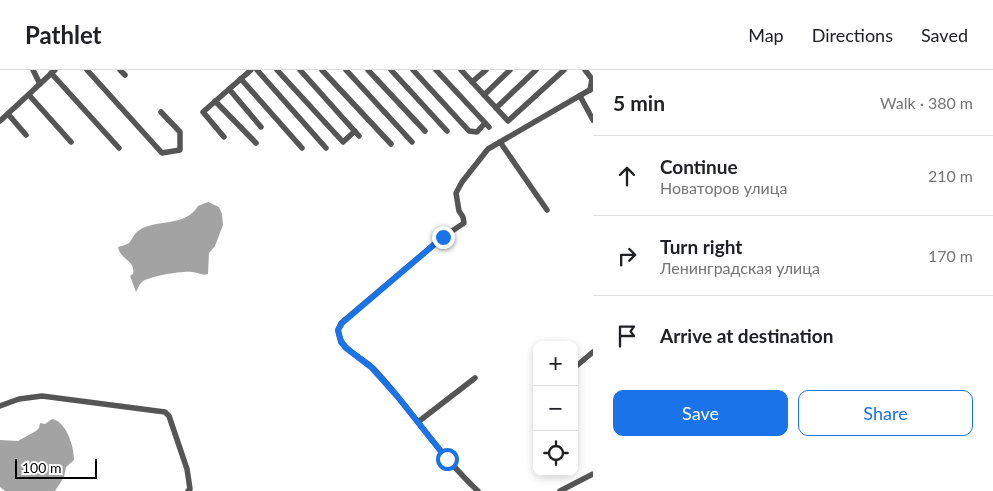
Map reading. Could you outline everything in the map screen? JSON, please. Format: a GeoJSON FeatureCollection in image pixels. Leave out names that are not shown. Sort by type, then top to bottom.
{"type":"FeatureCollection","features":[{"type":"Feature","properties":{"kind":"street"},"geometry":{"type":"LineString","coordinates":[[33,70],[40,84]]}},
{"type":"Feature","properties":{"kind":"street"},"geometry":{"type":"LineString","coordinates":[[86,70],[162,153],[180,150],[180,132],[161,112]]}},
{"type":"Feature","properties":{"kind":"street"},"geometry":{"type":"LineString","coordinates":[[224,137],[203,112],[250,70]]}},
{"type":"Feature","properties":{"kind":"street"},"geometry":{"type":"LineString","coordinates":[[256,70],[326,148]]}},
{"type":"Feature","properties":{"kind":"street"},"geometry":{"type":"LineString","coordinates":[[277,70],[343,142],[357,133],[300,70]]}},
{"type":"Feature","properties":{"kind":"street"},"geometry":{"type":"LineString","coordinates":[[322,70],[391,144]]}},
{"type":"Feature","properties":{"kind":"street"},"geometry":{"type":"LineString","coordinates":[[346,70],[412,142]]}},
{"type":"Feature","properties":{"kind":"street"},"geometry":{"type":"LineString","coordinates":[[368,70],[425,131]]}},
{"type":"Feature","properties":{"kind":"street"},"geometry":{"type":"LineString","coordinates":[[391,70],[446,131]]}},
{"type":"Feature","properties":{"kind":"street"},"geometry":{"type":"LineString","coordinates":[[413,70],[469,131],[477,132],[487,125],[436,70]]}},
{"type":"Feature","properties":{"kind":"street"},"geometry":{"type":"LineString","coordinates":[[461,70],[508,121],[564,70]]}},
{"type":"Feature","properties":{"kind":"street"},"geometry":{"type":"LineString","coordinates":[[472,82],[486,70]]}},
{"type":"Feature","properties":{"kind":"street"},"geometry":{"type":"LineString","coordinates":[[484,95],[510,70]]}},
{"type":"Feature","properties":{"kind":"street"},"geometry":{"type":"LineString","coordinates":[[496,108],[536,70]]}},
{"type":"Feature","properties":{"kind":"street"},"geometry":{"type":"LineString","coordinates":[[478,491],[447,459],[371,367],[346,348],[341,342],[338,330],[342,323],[443,237],[464,223],[459,211],[456,193],[462,182],[488,149],[592,89],[592,79],[585,70]]}},
{"type":"Feature","properties":{"kind":"street"},"geometry":{"type":"LineString","coordinates":[[0,121],[54,71],[119,148]]}},
{"type":"Feature","properties":{"kind":"street"},"geometry":{"type":"LineString","coordinates":[[240,79],[302,148]]}},
{"type":"Feature","properties":{"kind":"street"},"geometry":{"type":"LineString","coordinates":[[228,89],[262,126]]}},
{"type":"Feature","properties":{"kind":"street"},"geometry":{"type":"LineString","coordinates":[[30,94],[71,142]]}},
{"type":"Feature","properties":{"kind":"street"},"geometry":{"type":"LineString","coordinates":[[580,96],[593,120]]}},
{"type":"Feature","properties":{"kind":"street"},"geometry":{"type":"LineString","coordinates":[[215,101],[256,144]]}},
{"type":"Feature","properties":{"kind":"street"},"geometry":{"type":"LineString","coordinates":[[8,114],[26,135]]}},
{"type":"Feature","properties":{"kind":"street"},"geometry":{"type":"LineString","coordinates":[[500,142],[547,210]]}},
{"type":"Feature","properties":{"kind":"street"},"geometry":{"type":"LineString","coordinates":[[578,365],[593,352]]}},
{"type":"Feature","properties":{"kind":"street"},"geometry":{"type":"LineString","coordinates":[[418,422],[476,378]]}},
{"type":"Feature","properties":{"kind":"street"},"geometry":{"type":"LineString","coordinates":[[0,406],[19,399],[42,396],[165,412],[169,416],[187,469],[190,489],[188,491]]}},
{"type":"Feature","properties":{"kind":"street"},"geometry":{"type":"LineString","coordinates":[[560,491],[593,474]]}},
{"type":"Feature","properties":{"kind":"shaded area"},"geometry":{"type":"Polygon","coordinates":[[[208,202],[219,207],[223,225],[215,246],[209,253],[208,274],[187,272],[159,276],[142,282],[136,292],[130,276],[133,274],[132,266],[119,251],[118,247],[129,243],[137,232],[145,227],[186,217],[198,206],[208,202]]]}},
{"type":"Feature","properties":{"kind":"shaded area"},"geometry":{"type":"Polygon","coordinates":[[[52,419],[57,421],[66,430],[73,449],[74,460],[66,467],[64,477],[55,491],[5,491],[0,487],[0,440],[18,441],[36,431],[40,423],[45,424],[52,419]]]}},
{"type":"Feature","properties":{"kind":"route"},"geometry":{"type":"LineString","coordinates":[[443,237],[342,323],[338,330],[338,335],[346,348],[371,367],[397,396],[447,459]]}}]}
